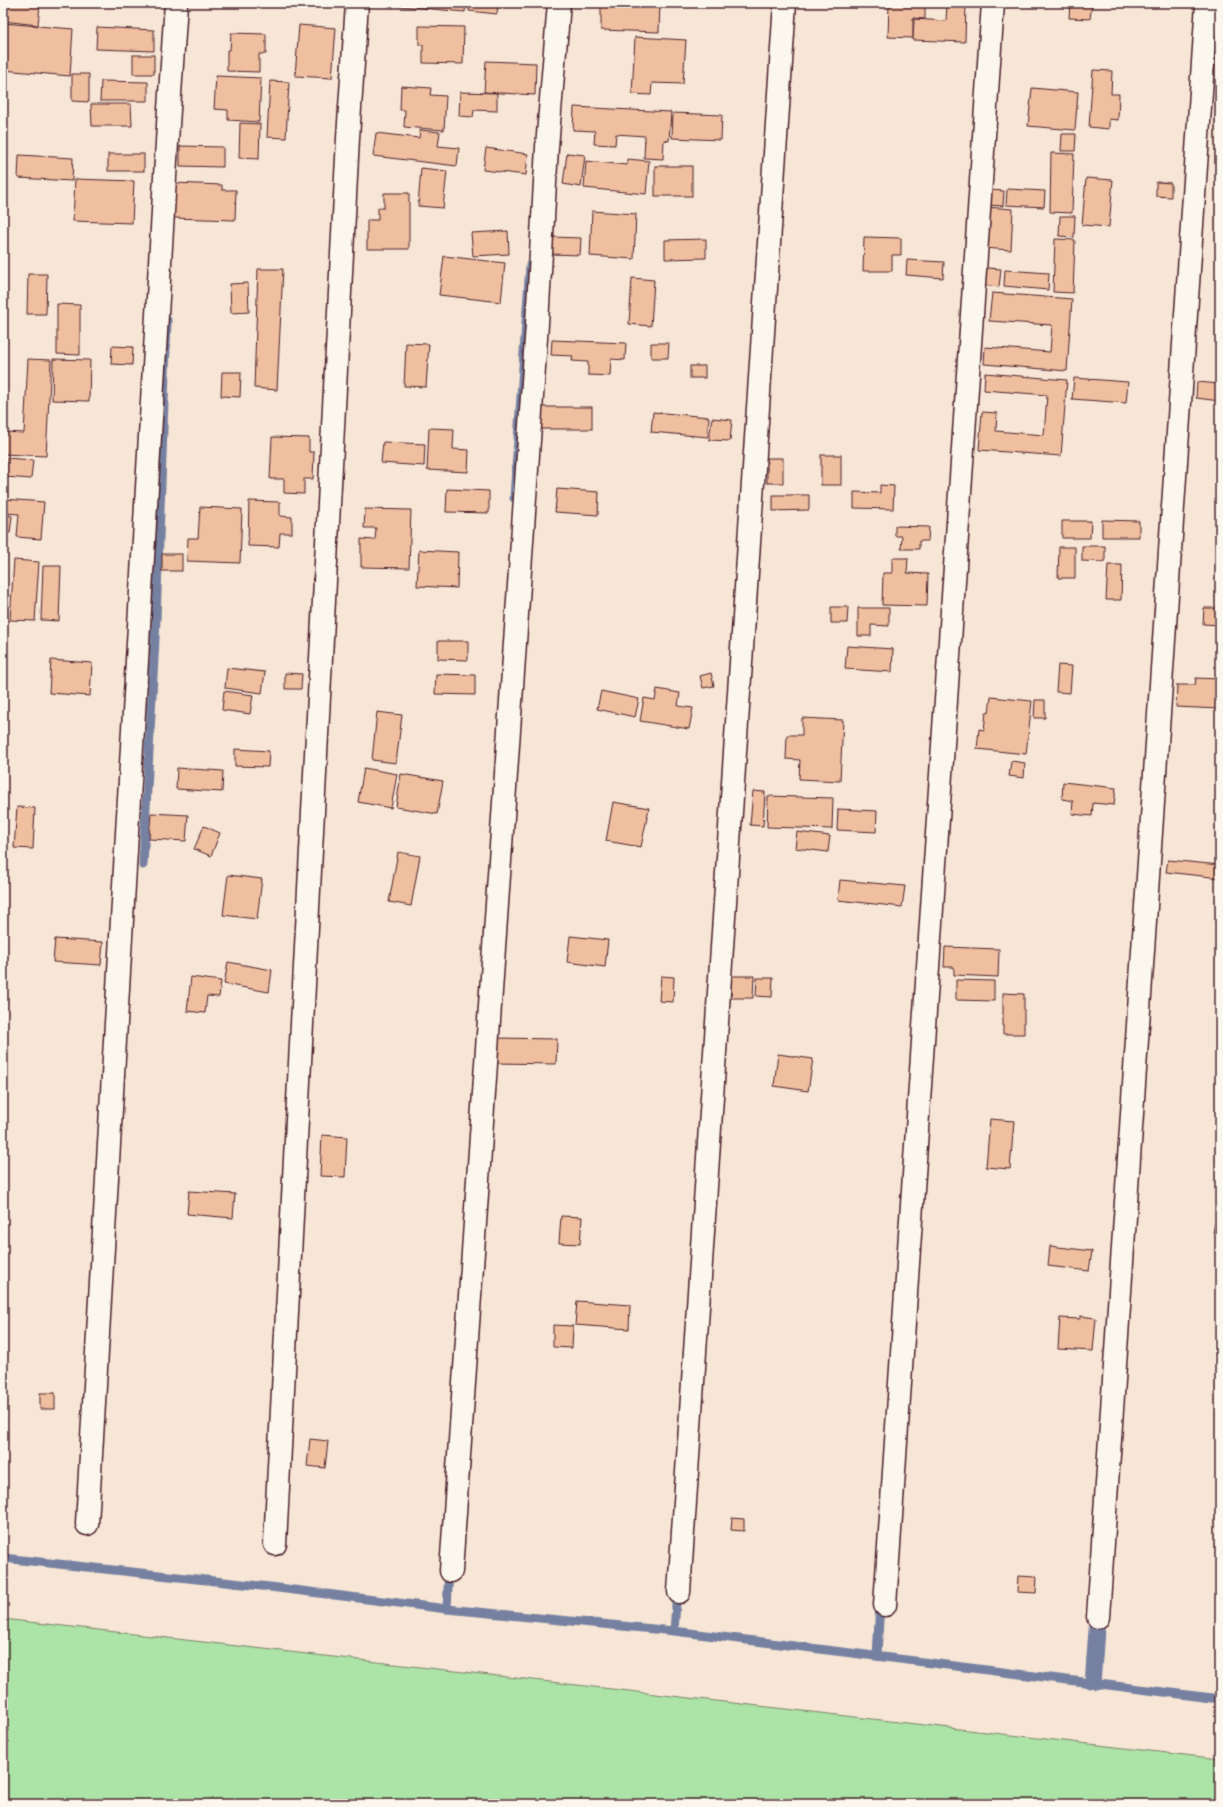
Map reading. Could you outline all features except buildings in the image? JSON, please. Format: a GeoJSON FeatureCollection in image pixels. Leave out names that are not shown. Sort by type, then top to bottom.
{"type":"FeatureCollection","features":[{"type":"Feature","properties":{"kind":"street"},"geometry":{"type":"LineString","coordinates":[[87,1524],[166,148],[176,3]]}},
{"type":"Feature","properties":{"kind":"street"},"geometry":{"type":"LineString","coordinates":[[275,1544],[348,138],[357,3]]}},
{"type":"Feature","properties":{"kind":"street"},"geometry":{"type":"LineString","coordinates":[[451,1571],[537,324],[547,147],[559,3]]}},
{"type":"Feature","properties":{"kind":"street"},"geometry":{"type":"LineString","coordinates":[[679,1592],[785,3]]}},
{"type":"Feature","properties":{"kind":"street"},"geometry":{"type":"LineString","coordinates":[[885,1605],[993,3]]}},
{"type":"Feature","properties":{"kind":"street"},"geometry":{"type":"LineString","coordinates":[[1098,1617],[1207,3]]}},
{"type":"Feature","properties":{"kind":"green space"},"geometry":{"type":"Polygon","coordinates":[[[3,1619],[1220,1759],[1220,1804],[3,1804],[3,1619]]]}},
{"type":"Feature","properties":{"kind":"waterway"},"geometry":{"type":"LineString","coordinates":[[514,498],[530,265]]}},
{"type":"Feature","properties":{"kind":"waterway"},"geometry":{"type":"LineString","coordinates":[[143,865],[156,620],[167,320]]}},
{"type":"Feature","properties":{"kind":"waterway"},"geometry":{"type":"LineString","coordinates":[[3,1558],[270,1587],[447,1609],[674,1631],[1220,1699]]}},
{"type":"Feature","properties":{"kind":"waterway"},"geometry":{"type":"LineString","coordinates":[[447,1609],[449,1569]]}},
{"type":"Feature","properties":{"kind":"waterway"},"geometry":{"type":"LineString","coordinates":[[674,1631],[677,1591]]}},
{"type":"Feature","properties":{"kind":"waterway"},"geometry":{"type":"LineString","coordinates":[[877,1656],[880,1603]]}},
{"type":"Feature","properties":{"kind":"waterway"},"geometry":{"type":"LineString","coordinates":[[1089,1684],[1094,1615]]}},
{"type":"Feature","properties":{"kind":"waterway"},"geometry":{"type":"LineString","coordinates":[[1096,1685],[1101,1617]]}}]}
